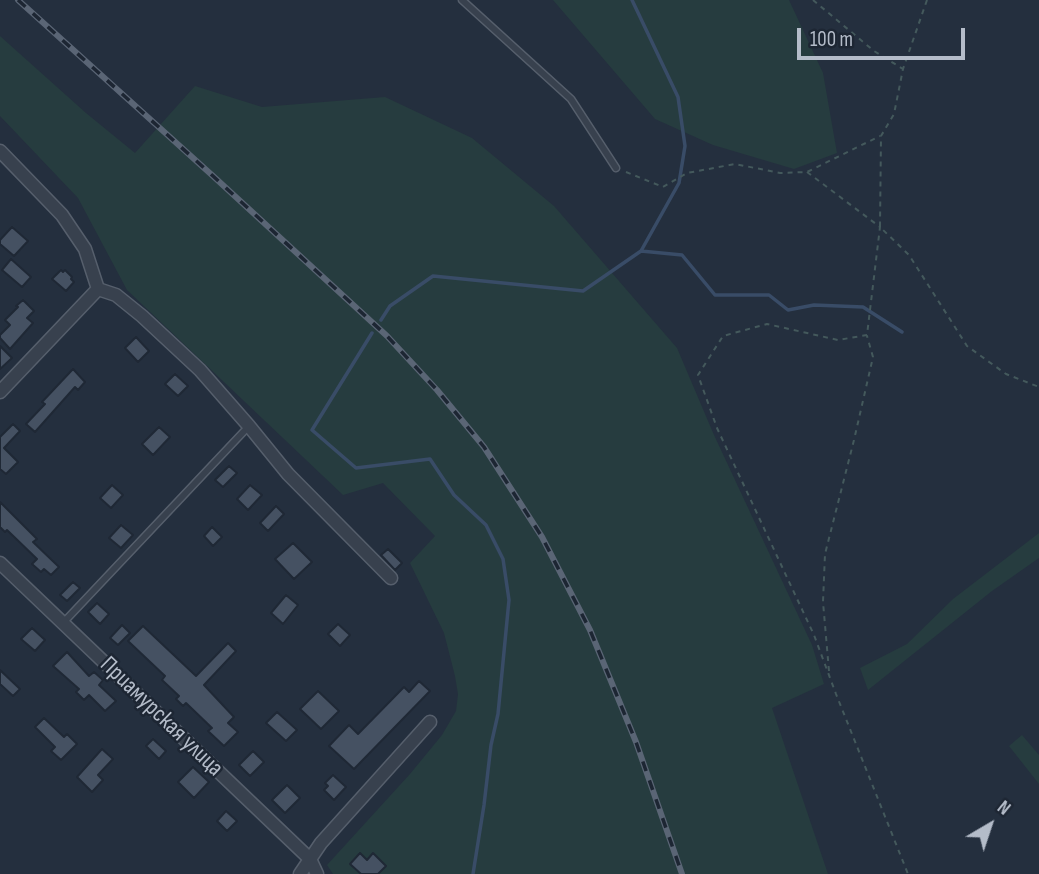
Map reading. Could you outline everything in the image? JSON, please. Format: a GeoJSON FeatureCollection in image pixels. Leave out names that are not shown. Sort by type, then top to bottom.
{"type":"FeatureCollection","features":[{"type":"Feature","properties":{"kind":"street"},"geometry":{"type":"LineString","coordinates":[[0,151],[62,215],[85,249],[98,289]]}},
{"type":"Feature","properties":{"kind":"street"},"geometry":{"type":"LineString","coordinates":[[0,392],[98,289]]}},
{"type":"Feature","properties":{"kind":"street"},"geometry":{"type":"LineString","coordinates":[[98,289],[116,295],[200,370],[288,474],[391,578]]}},
{"type":"Feature","properties":{"kind":"street","name":"Приамурская улица"},"geometry":{"type":"LineString","coordinates":[[0,563],[310,859],[317,874]]}},
{"type":"Feature","properties":{"kind":"street"},"geometry":{"type":"LineString","coordinates":[[300,874],[321,843],[430,722]]}},
{"type":"Feature","properties":{"kind":"lane"},"geometry":{"type":"LineString","coordinates":[[462,0],[571,99],[616,168]]}},
{"type":"Feature","properties":{"kind":"lane"},"geometry":{"type":"LineString","coordinates":[[63,623],[249,426]]}},
{"type":"Feature","properties":{"kind":"path"},"geometry":{"type":"LineString","coordinates":[[813,0],[874,51],[903,69]]}},
{"type":"Feature","properties":{"kind":"path"},"geometry":{"type":"LineString","coordinates":[[829,675],[823,602],[825,554],[855,440],[873,357],[867,335],[880,227],[881,136],[894,114],[903,69],[927,0]]}},
{"type":"Feature","properties":{"kind":"path"},"geometry":{"type":"LineString","coordinates":[[616,168],[663,187],[687,173],[735,164],[780,173],[807,172],[881,136]]}},
{"type":"Feature","properties":{"kind":"path"},"geometry":{"type":"LineString","coordinates":[[807,172],[880,227],[909,255],[967,346],[1006,374],[1039,387]]}},
{"type":"Feature","properties":{"kind":"path"},"geometry":{"type":"LineString","coordinates":[[867,335],[838,340],[767,324],[723,336],[698,375],[717,428],[814,635],[908,874]]}},
{"type":"Feature","properties":{"kind":"green space"},"geometry":{"type":"Polygon","coordinates":[[[553,0],[789,0],[823,73],[837,153],[794,169],[713,145],[655,119],[553,0]]]}},
{"type":"Feature","properties":{"kind":"green space"},"geometry":{"type":"Polygon","coordinates":[[[0,36],[135,153],[195,86],[262,107],[385,97],[472,138],[554,206],[677,348],[714,435],[812,645],[824,684],[772,708],[828,874],[333,874],[327,865],[410,774],[442,735],[456,711],[458,694],[444,633],[410,563],[435,536],[383,483],[343,495],[127,290],[78,198],[0,116],[0,36]]]}},
{"type":"Feature","properties":{"kind":"green space"},"geometry":{"type":"Polygon","coordinates":[[[1039,533],[1039,558],[992,591],[868,690],[860,668],[907,644],[953,599],[1039,533]]]}},
{"type":"Feature","properties":{"kind":"green space"},"geometry":{"type":"Polygon","coordinates":[[[1022,735],[1039,755],[1039,784],[1009,746],[1022,735]]]}},
{"type":"Feature","properties":{"kind":"building"},"geometry":{"type":"Polygon","coordinates":[[[12,227],[28,241],[14,256],[0,244],[0,240],[12,227]]]}},
{"type":"Feature","properties":{"kind":"building"},"geometry":{"type":"Polygon","coordinates":[[[11,259],[31,277],[22,287],[2,270],[11,259]]]}},
{"type":"Feature","properties":{"kind":"building"},"geometry":{"type":"Polygon","coordinates":[[[61,270],[65,270],[74,282],[66,291],[52,279],[61,270]]]}},
{"type":"Feature","properties":{"kind":"building"},"geometry":{"type":"Polygon","coordinates":[[[23,300],[34,311],[27,318],[33,323],[10,349],[0,335],[10,325],[5,320],[23,300]]]}},
{"type":"Feature","properties":{"kind":"building"},"geometry":{"type":"Polygon","coordinates":[[[136,337],[149,351],[138,362],[125,348],[136,337]]]}},
{"type":"Feature","properties":{"kind":"building"},"geometry":{"type":"Polygon","coordinates":[[[0,346],[12,358],[0,369],[0,346]]]}},
{"type":"Feature","properties":{"kind":"building"},"geometry":{"type":"Polygon","coordinates":[[[73,369],[85,382],[78,390],[75,387],[35,432],[26,424],[45,404],[42,402],[73,369]]]}},
{"type":"Feature","properties":{"kind":"building"},"geometry":{"type":"Polygon","coordinates":[[[175,374],[188,386],[178,396],[165,384],[175,374]]]}},
{"type":"Feature","properties":{"kind":"building"},"geometry":{"type":"Polygon","coordinates":[[[13,424],[20,431],[4,448],[18,462],[6,474],[0,469],[0,437],[13,424]]]}},
{"type":"Feature","properties":{"kind":"building"},"geometry":{"type":"Polygon","coordinates":[[[159,427],[170,437],[153,455],[142,444],[159,427]]]}},
{"type":"Feature","properties":{"kind":"building"},"geometry":{"type":"Polygon","coordinates":[[[229,466],[237,473],[223,487],[215,480],[229,466]]]}},
{"type":"Feature","properties":{"kind":"building"},"geometry":{"type":"Polygon","coordinates":[[[112,485],[123,495],[111,508],[100,498],[112,485]]]}},
{"type":"Feature","properties":{"kind":"building"},"geometry":{"type":"Polygon","coordinates":[[[250,485],[262,495],[248,510],[237,499],[250,485]]]}},
{"type":"Feature","properties":{"kind":"building"},"geometry":{"type":"Polygon","coordinates":[[[0,502],[37,539],[33,542],[59,567],[51,575],[44,569],[41,572],[32,564],[37,559],[7,530],[5,532],[0,527],[0,502]]]}},
{"type":"Feature","properties":{"kind":"building"},"geometry":{"type":"Polygon","coordinates":[[[276,506],[284,514],[268,531],[260,523],[276,506]]]}},
{"type":"Feature","properties":{"kind":"building"},"geometry":{"type":"Polygon","coordinates":[[[121,525],[133,535],[121,548],[109,538],[121,525]]]}},
{"type":"Feature","properties":{"kind":"building"},"geometry":{"type":"Polygon","coordinates":[[[212,527],[222,537],[213,546],[204,536],[212,527]]]}},
{"type":"Feature","properties":{"kind":"building"},"geometry":{"type":"Polygon","coordinates":[[[293,543],[312,562],[294,579],[275,559],[293,543]]]}},
{"type":"Feature","properties":{"kind":"building"},"geometry":{"type":"Polygon","coordinates":[[[388,549],[402,563],[395,570],[381,555],[388,549]]]}},
{"type":"Feature","properties":{"kind":"building"},"geometry":{"type":"Polygon","coordinates":[[[73,582],[80,588],[67,601],[60,595],[73,582]]]}},
{"type":"Feature","properties":{"kind":"building"},"geometry":{"type":"Polygon","coordinates":[[[286,595],[298,605],[283,624],[271,613],[286,595]]]}},
{"type":"Feature","properties":{"kind":"building"},"geometry":{"type":"Polygon","coordinates":[[[97,603],[109,614],[100,624],[88,612],[97,603]]]}},
{"type":"Feature","properties":{"kind":"building"},"geometry":{"type":"Polygon","coordinates":[[[338,624],[350,635],[340,646],[328,634],[338,624]]]}},
{"type":"Feature","properties":{"kind":"building"},"geometry":{"type":"Polygon","coordinates":[[[122,625],[130,633],[118,645],[110,638],[122,625]]]}},
{"type":"Feature","properties":{"kind":"building"},"geometry":{"type":"Polygon","coordinates":[[[143,626],[196,676],[228,643],[236,651],[204,685],[234,717],[228,723],[238,732],[224,746],[208,731],[212,728],[186,703],[183,706],[176,699],[179,696],[162,680],[165,676],[128,641],[143,626]]]}},
{"type":"Feature","properties":{"kind":"building"},"geometry":{"type":"Polygon","coordinates":[[[32,628],[45,640],[35,651],[21,639],[32,628]]]}},
{"type":"Feature","properties":{"kind":"building"},"geometry":{"type":"Polygon","coordinates":[[[67,652],[89,676],[94,672],[103,680],[99,685],[116,701],[105,711],[89,695],[84,700],[76,692],[79,689],[53,666],[67,652]]]}},
{"type":"Feature","properties":{"kind":"building"},"geometry":{"type":"Polygon","coordinates":[[[0,670],[20,689],[13,696],[0,684],[0,670]]]}},
{"type":"Feature","properties":{"kind":"building"},"geometry":{"type":"Polygon","coordinates":[[[419,681],[430,691],[354,769],[329,746],[349,725],[358,734],[404,687],[409,692],[419,681]]]}},
{"type":"Feature","properties":{"kind":"building"},"geometry":{"type":"Polygon","coordinates":[[[318,691],[339,711],[321,729],[300,709],[318,691]]]}},
{"type":"Feature","properties":{"kind":"building"},"geometry":{"type":"Polygon","coordinates":[[[277,712],[297,730],[286,741],[266,723],[277,712]]]}},
{"type":"Feature","properties":{"kind":"building"},"geometry":{"type":"Polygon","coordinates":[[[44,718],[64,737],[67,734],[77,744],[61,760],[51,751],[55,747],[35,727],[44,718]]]}},
{"type":"Feature","properties":{"kind":"building"},"geometry":{"type":"Polygon","coordinates":[[[153,739],[166,751],[159,759],[146,746],[153,739]]]}},
{"type":"Feature","properties":{"kind":"building"},"geometry":{"type":"Polygon","coordinates":[[[102,749],[113,759],[98,775],[103,780],[92,792],[77,777],[102,749]]]}},
{"type":"Feature","properties":{"kind":"building"},"geometry":{"type":"Polygon","coordinates":[[[253,751],[264,762],[250,776],[239,765],[253,751]]]}},
{"type":"Feature","properties":{"kind":"building"},"geometry":{"type":"Polygon","coordinates":[[[193,767],[209,782],[194,798],[178,782],[193,767]]]}},
{"type":"Feature","properties":{"kind":"building"},"geometry":{"type":"Polygon","coordinates":[[[333,775],[346,787],[334,800],[324,790],[328,786],[325,783],[333,775]]]}},
{"type":"Feature","properties":{"kind":"building"},"geometry":{"type":"Polygon","coordinates":[[[287,785],[300,798],[285,813],[272,800],[287,785]]]}},
{"type":"Feature","properties":{"kind":"building"},"geometry":{"type":"Polygon","coordinates":[[[226,811],[237,821],[227,831],[217,821],[226,811]]]}},
{"type":"Feature","properties":{"kind":"building"},"geometry":{"type":"Polygon","coordinates":[[[360,853],[367,860],[373,853],[386,866],[378,874],[361,874],[350,864],[360,853]]]}},
{"type":"Feature","properties":{"kind":"waterway"},"geometry":{"type":"LineString","coordinates":[[381,320],[390,306],[433,276],[583,291],[641,251],[679,183],[685,146],[678,97],[632,0]]}},
{"type":"Feature","properties":{"kind":"waterway"},"geometry":{"type":"LineString","coordinates":[[641,251],[682,255],[715,295],[769,295],[788,310],[814,305],[863,307],[902,332]]}},
{"type":"Feature","properties":{"kind":"waterway"},"geometry":{"type":"LineString","coordinates":[[372,333],[312,430],[356,468],[430,459],[454,495],[486,525],[503,559],[509,600],[498,714],[491,745],[473,874]]}},
{"type":"Feature","properties":{"kind":"railway"},"geometry":{"type":"LineString","coordinates":[[18,0],[387,336],[437,390],[484,447],[542,537],[590,630],[636,742],[682,874]]}}]}
